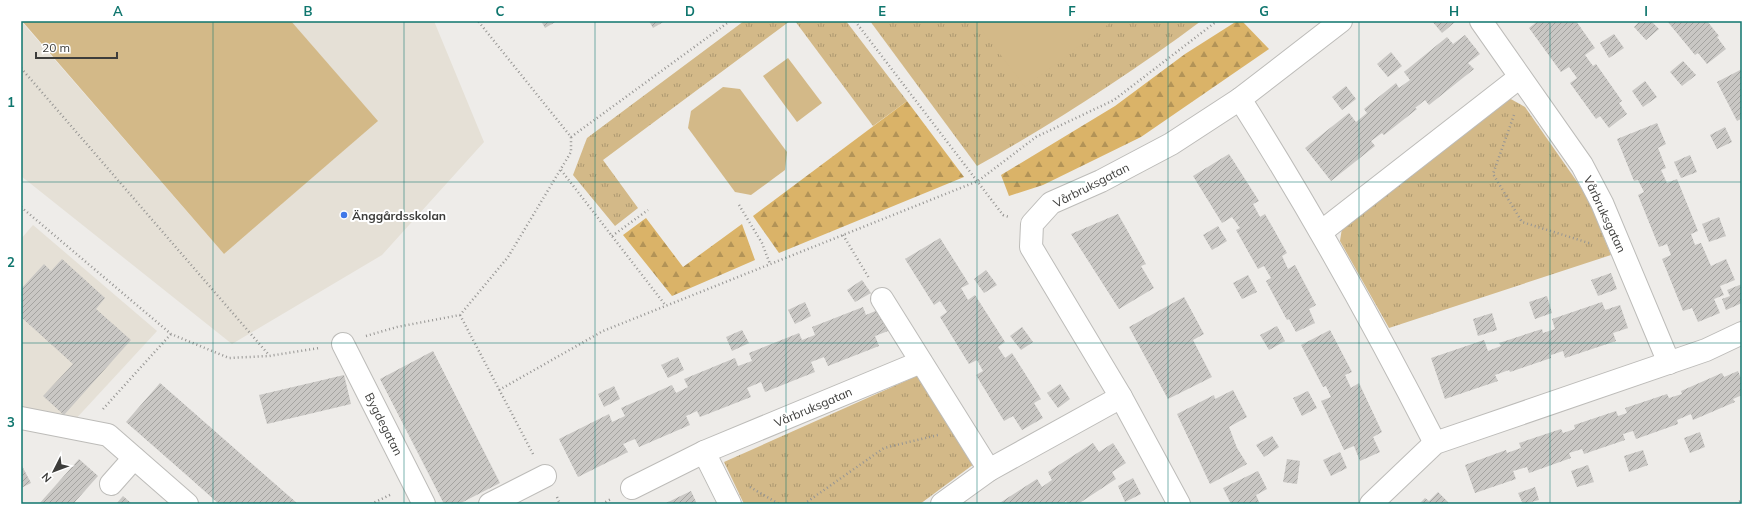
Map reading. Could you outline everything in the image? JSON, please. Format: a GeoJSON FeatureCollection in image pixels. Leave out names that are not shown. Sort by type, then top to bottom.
{"type":"FeatureCollection","features":[{"type":"Feature","properties":{"kind":"street","name":"Vårbruksgatan"},"geometry":{"type":"LineString","coordinates":[[1032,224],[1051,203],[1101,181],[1171,144],[1240,99],[1342,21]]}},
{"type":"Feature","properties":{"kind":"street","name":"Vårbruksgatan"},"geometry":{"type":"LineString","coordinates":[[1481,21],[1582,165],[1602,203],[1669,362]]}},
{"type":"Feature","properties":{"kind":"street"},"geometry":{"type":"LineString","coordinates":[[1321,232],[1522,81]]}},
{"type":"Feature","properties":{"kind":"street"},"geometry":{"type":"LineString","coordinates":[[1240,99],[1321,232],[1389,352],[1435,443]]}},
{"type":"Feature","properties":{"kind":"street"},"geometry":{"type":"LineString","coordinates":[[1032,224],[1031,247],[1121,397],[1179,504]]}},
{"type":"Feature","properties":{"kind":"street"},"geometry":{"type":"LineString","coordinates":[[882,299],[989,470]]}},
{"type":"Feature","properties":{"kind":"street"},"geometry":{"type":"LineString","coordinates":[[1371,504],[1435,443],[1706,350],[1742,333]]}},
{"type":"Feature","properties":{"kind":"street","name":"Bygdegatan"},"geometry":{"type":"LineString","coordinates":[[343,344],[424,504]]}},
{"type":"Feature","properties":{"kind":"street","name":"Vårbruksgatan"},"geometry":{"type":"LineString","coordinates":[[632,488],[704,452],[921,362]]}},
{"type":"Feature","properties":{"kind":"street"},"geometry":{"type":"LineString","coordinates":[[942,504],[989,470],[1121,397]]}},
{"type":"Feature","properties":{"kind":"street"},"geometry":{"type":"LineString","coordinates":[[21,418],[108,435],[187,504]]}},
{"type":"Feature","properties":{"kind":"street"},"geometry":{"type":"LineString","coordinates":[[704,452],[730,504]]}},
{"type":"Feature","properties":{"kind":"street"},"geometry":{"type":"LineString","coordinates":[[111,484],[134,458]]}},
{"type":"Feature","properties":{"kind":"street"},"geometry":{"type":"LineString","coordinates":[[490,504],[545,476]]}},
{"type":"Feature","properties":{"kind":"path"},"geometry":{"type":"LineString","coordinates":[[21,207],[171,334],[229,358],[269,356],[343,344],[397,327],[460,315],[508,258],[571,152],[571,137],[478,21]]}},
{"type":"Feature","properties":{"kind":"path"},"geometry":{"type":"LineString","coordinates":[[571,137],[730,21]]}},
{"type":"Feature","properties":{"kind":"path"},"geometry":{"type":"LineString","coordinates":[[855,21],[1003,215],[1032,224]]}},
{"type":"Feature","properties":{"kind":"path"},"geometry":{"type":"LineString","coordinates":[[499,390],[603,331],[978,181],[1036,138],[1114,100],[1218,21]]}},
{"type":"Feature","properties":{"kind":"path"},"geometry":{"type":"LineString","coordinates":[[21,68],[269,356]]}},
{"type":"Feature","properties":{"kind":"path"},"geometry":{"type":"LineString","coordinates":[[1522,81],[1493,174],[1522,222],[1623,254]]}},
{"type":"Feature","properties":{"kind":"path"},"geometry":{"type":"LineString","coordinates":[[561,170],[666,306]]}},
{"type":"Feature","properties":{"kind":"path"},"geometry":{"type":"LineString","coordinates":[[739,205],[762,243],[770,264]]}},
{"type":"Feature","properties":{"kind":"path"},"geometry":{"type":"LineString","coordinates":[[612,236],[648,210]]}},
{"type":"Feature","properties":{"kind":"path"},"geometry":{"type":"LineString","coordinates":[[843,235],[882,299]]}},
{"type":"Feature","properties":{"kind":"path"},"geometry":{"type":"LineString","coordinates":[[460,315],[560,504]]}},
{"type":"Feature","properties":{"kind":"path"},"geometry":{"type":"LineString","coordinates":[[83,430],[171,334]]}},
{"type":"Feature","properties":{"kind":"path"},"geometry":{"type":"LineString","coordinates":[[804,504],[884,448],[963,429]]}},
{"type":"Feature","properties":{"kind":"path"},"geometry":{"type":"LineString","coordinates":[[1736,504],[1742,500]]}},
{"type":"Feature","properties":{"kind":"shaded area","name":"Änggårdsskolan"},"geometry":{"type":"Polygon","coordinates":[[[21,21],[224,254],[377,121],[291,21],[434,21],[484,142],[382,255],[232,344],[21,176],[21,21]]]}},
{"type":"Feature","properties":{"kind":"shaded area"},"geometry":{"type":"Polygon","coordinates":[[[33,225],[157,331],[72,423],[21,410],[21,239],[33,225]]]}},
{"type":"Feature","properties":{"kind":"green space"},"geometry":{"type":"Polygon","coordinates":[[[22,21],[291,21],[378,121],[224,254],[22,21]]]}},
{"type":"Feature","properties":{"kind":"green space"},"geometry":{"type":"Polygon","coordinates":[[[744,21],[790,21],[603,160],[638,208],[615,226],[573,175],[587,138],[744,21]]]}},
{"type":"Feature","properties":{"kind":"green space"},"geometry":{"type":"Polygon","coordinates":[[[795,21],[846,21],[907,101],[873,126],[795,21]]]}},
{"type":"Feature","properties":{"kind":"green space"},"geometry":{"type":"Polygon","coordinates":[[[870,21],[1201,21],[1147,60],[1091,97],[1034,133],[977,166],[870,21]]]}},
{"type":"Feature","properties":{"kind":"green space"},"geometry":{"type":"Polygon","coordinates":[[[975,21],[1109,21],[1110,23],[1025,87],[975,21]]]}},
{"type":"Feature","properties":{"kind":"green space"},"geometry":{"type":"Polygon","coordinates":[[[1237,21],[1242,21],[1269,49],[1141,137],[1043,185],[1009,196],[1001,175],[1115,106],[1185,54],[1237,21]]]}},
{"type":"Feature","properties":{"kind":"green space"},"geometry":{"type":"Polygon","coordinates":[[[788,58],[822,103],[797,122],[763,76],[788,58]]]}},
{"type":"Feature","properties":{"kind":"green space"},"geometry":{"type":"Polygon","coordinates":[[[723,87],[740,89],[787,152],[785,170],[751,195],[735,192],[688,128],[691,111],[723,87]]]}},
{"type":"Feature","properties":{"kind":"green space"},"geometry":{"type":"Polygon","coordinates":[[[1509,98],[1525,107],[1587,196],[1611,255],[1389,328],[1340,241],[1342,228],[1509,98]]]}},
{"type":"Feature","properties":{"kind":"green space"},"geometry":{"type":"Polygon","coordinates":[[[907,101],[964,177],[779,253],[753,216],[907,101]]]}},
{"type":"Feature","properties":{"kind":"green space"},"geometry":{"type":"Polygon","coordinates":[[[646,218],[683,267],[742,224],[755,260],[672,296],[623,235],[646,218]]]}},
{"type":"Feature","properties":{"kind":"green space"},"geometry":{"type":"Polygon","coordinates":[[[919,375],[974,464],[920,504],[744,504],[724,462],[919,375]]]}},
{"type":"Feature","properties":{"kind":"building"},"geometry":{"type":"Polygon","coordinates":[[[541,21],[557,21],[545,28],[541,21]]]}},
{"type":"Feature","properties":{"kind":"building"},"geometry":{"type":"Polygon","coordinates":[[[649,21],[665,21],[653,28],[649,21]]]}},
{"type":"Feature","properties":{"kind":"building"},"geometry":{"type":"Polygon","coordinates":[[[1432,21],[1454,21],[1455,22],[1442,33],[1432,21]]]}},
{"type":"Feature","properties":{"kind":"building"},"geometry":{"type":"Polygon","coordinates":[[[1538,21],[1576,21],[1595,48],[1585,55],[1593,66],[1596,64],[1622,101],[1619,103],[1627,114],[1609,128],[1600,116],[1596,119],[1570,83],[1577,78],[1569,67],[1561,72],[1529,28],[1538,21]]]}},
{"type":"Feature","properties":{"kind":"building"},"geometry":{"type":"Polygon","coordinates":[[[1640,21],[1651,21],[1659,29],[1646,40],[1634,27],[1640,21]]]}},
{"type":"Feature","properties":{"kind":"building"},"geometry":{"type":"Polygon","coordinates":[[[1667,21],[1707,21],[1719,36],[1717,37],[1726,49],[1707,64],[1698,53],[1695,55],[1667,21]]]}},
{"type":"Feature","properties":{"kind":"building"},"geometry":{"type":"Polygon","coordinates":[[[1614,34],[1624,48],[1609,58],[1600,43],[1614,34]]]}},
{"type":"Feature","properties":{"kind":"building"},"geometry":{"type":"Polygon","coordinates":[[[1465,35],[1480,54],[1468,63],[1474,69],[1429,105],[1425,100],[1415,108],[1417,109],[1384,135],[1382,133],[1371,141],[1375,146],[1331,181],[1305,148],[1349,113],[1356,122],[1367,113],[1364,109],[1396,83],[1399,88],[1410,80],[1404,72],[1447,37],[1453,44],[1465,35]]]}},
{"type":"Feature","properties":{"kind":"building"},"geometry":{"type":"Polygon","coordinates":[[[1391,52],[1402,66],[1388,77],[1377,64],[1391,52]]]}},
{"type":"Feature","properties":{"kind":"building"},"geometry":{"type":"Polygon","coordinates":[[[1683,61],[1696,75],[1682,86],[1670,72],[1683,61]]]}},
{"type":"Feature","properties":{"kind":"building"},"geometry":{"type":"Polygon","coordinates":[[[1742,69],[1742,122],[1741,119],[1737,121],[1717,82],[1742,69]]]}},
{"type":"Feature","properties":{"kind":"building"},"geometry":{"type":"Polygon","coordinates":[[[1645,81],[1657,97],[1643,107],[1632,91],[1645,81]]]}},
{"type":"Feature","properties":{"kind":"building"},"geometry":{"type":"Polygon","coordinates":[[[1346,86],[1356,99],[1342,110],[1332,97],[1346,86]]]}},
{"type":"Feature","properties":{"kind":"building"},"geometry":{"type":"Polygon","coordinates":[[[1657,123],[1666,144],[1658,148],[1666,168],[1661,170],[1667,183],[1677,179],[1698,231],[1691,234],[1695,245],[1701,243],[1711,266],[1726,259],[1735,280],[1720,286],[1724,295],[1714,299],[1720,313],[1698,322],[1692,308],[1683,311],[1662,259],[1671,255],[1667,244],[1659,247],[1638,195],[1644,192],[1638,180],[1634,181],[1617,139],[1657,123]]]}},
{"type":"Feature","properties":{"kind":"building"},"geometry":{"type":"Polygon","coordinates":[[[1725,127],[1732,142],[1717,149],[1710,135],[1725,127]]]}},
{"type":"Feature","properties":{"kind":"building"},"geometry":{"type":"Polygon","coordinates":[[[1229,154],[1259,201],[1253,204],[1260,217],[1265,214],[1287,253],[1282,256],[1288,269],[1295,265],[1316,305],[1309,309],[1315,323],[1296,332],[1289,319],[1287,320],[1266,281],[1271,278],[1264,266],[1258,269],[1236,230],[1240,228],[1232,217],[1222,223],[1193,176],[1229,154]]]}},
{"type":"Feature","properties":{"kind":"building"},"geometry":{"type":"Polygon","coordinates":[[[1690,155],[1697,172],[1681,178],[1674,162],[1690,155]]]}},
{"type":"Feature","properties":{"kind":"building"},"geometry":{"type":"Polygon","coordinates":[[[1118,214],[1146,264],[1141,266],[1154,288],[1119,309],[1071,234],[1118,214]]]}},
{"type":"Feature","properties":{"kind":"building"},"geometry":{"type":"Polygon","coordinates":[[[1719,217],[1726,236],[1709,242],[1702,224],[1719,217]]]}},
{"type":"Feature","properties":{"kind":"building"},"geometry":{"type":"Polygon","coordinates":[[[1218,226],[1227,241],[1212,250],[1203,235],[1218,226]]]}},
{"type":"Feature","properties":{"kind":"building"},"geometry":{"type":"Polygon","coordinates":[[[940,238],[969,284],[961,288],[968,300],[975,295],[1005,342],[998,347],[1005,358],[1012,353],[1041,399],[1034,403],[1043,418],[1022,430],[1013,416],[1004,421],[976,375],[983,371],[977,360],[969,364],[940,317],[947,312],[940,301],[934,305],[905,259],[940,238]]]}},
{"type":"Feature","properties":{"kind":"building"},"geometry":{"type":"Polygon","coordinates":[[[62,259],[105,298],[96,309],[131,340],[64,415],[43,396],[73,364],[21,317],[21,289],[44,264],[51,271],[62,259]]]}},
{"type":"Feature","properties":{"kind":"building"},"geometry":{"type":"Polygon","coordinates":[[[986,270],[997,285],[984,293],[974,279],[986,270]]]}},
{"type":"Feature","properties":{"kind":"building"},"geometry":{"type":"Polygon","coordinates":[[[1611,273],[1617,289],[1598,296],[1591,280],[1611,273]]]}},
{"type":"Feature","properties":{"kind":"building"},"geometry":{"type":"Polygon","coordinates":[[[1248,275],[1257,292],[1242,299],[1233,283],[1248,275]]]}},
{"type":"Feature","properties":{"kind":"building"},"geometry":{"type":"Polygon","coordinates":[[[862,280],[871,293],[855,302],[847,290],[862,280]]]}},
{"type":"Feature","properties":{"kind":"building"},"geometry":{"type":"Polygon","coordinates":[[[1742,284],[1742,303],[1726,310],[1722,299],[1730,296],[1727,290],[1742,284]]]}},
{"type":"Feature","properties":{"kind":"building"},"geometry":{"type":"Polygon","coordinates":[[[1547,296],[1552,313],[1535,319],[1529,302],[1547,296]]]}},
{"type":"Feature","properties":{"kind":"building"},"geometry":{"type":"Polygon","coordinates":[[[1184,297],[1204,334],[1193,340],[1212,377],[1168,399],[1129,327],[1184,297]]]}},
{"type":"Feature","properties":{"kind":"building"},"geometry":{"type":"Polygon","coordinates":[[[805,302],[811,316],[795,324],[788,310],[805,302]]]}},
{"type":"Feature","properties":{"kind":"building"},"geometry":{"type":"Polygon","coordinates":[[[1602,302],[1605,310],[1620,305],[1628,328],[1613,333],[1616,341],[1565,358],[1563,351],[1551,355],[1551,358],[1510,372],[1509,370],[1495,375],[1498,381],[1445,399],[1431,358],[1484,340],[1488,351],[1501,346],[1499,343],[1542,329],[1543,333],[1555,329],[1552,319],[1602,302]]]}},
{"type":"Feature","properties":{"kind":"building"},"geometry":{"type":"Polygon","coordinates":[[[863,307],[866,315],[880,309],[888,331],[875,336],[879,346],[828,366],[824,357],[811,362],[815,372],[765,392],[761,382],[747,388],[751,397],[700,417],[697,411],[686,416],[690,425],[639,447],[635,439],[623,444],[628,452],[578,477],[559,439],[609,414],[612,422],[625,416],[621,408],[672,385],[676,393],[688,387],[684,379],[735,358],[738,366],[752,361],[749,353],[799,333],[802,340],[815,335],[812,327],[863,307]]]}},
{"type":"Feature","properties":{"kind":"building"},"geometry":{"type":"Polygon","coordinates":[[[1492,313],[1497,330],[1478,336],[1473,319],[1492,313]]]}},
{"type":"Feature","properties":{"kind":"building"},"geometry":{"type":"Polygon","coordinates":[[[1277,326],[1285,341],[1269,350],[1260,335],[1277,326]]]}},
{"type":"Feature","properties":{"kind":"building"},"geometry":{"type":"Polygon","coordinates":[[[1022,327],[1033,342],[1021,350],[1010,336],[1022,327]]]}},
{"type":"Feature","properties":{"kind":"building"},"geometry":{"type":"Polygon","coordinates":[[[742,330],[749,343],[732,351],[726,337],[742,330]]]}},
{"type":"Feature","properties":{"kind":"building"},"geometry":{"type":"Polygon","coordinates":[[[1330,330],[1352,372],[1345,375],[1351,388],[1359,383],[1382,432],[1373,437],[1380,452],[1360,461],[1354,446],[1344,450],[1321,401],[1331,397],[1326,386],[1323,387],[1301,345],[1330,330]]]}},
{"type":"Feature","properties":{"kind":"building"},"geometry":{"type":"Polygon","coordinates":[[[433,351],[500,483],[459,504],[444,504],[380,379],[433,351]]]}},
{"type":"Feature","properties":{"kind":"building"},"geometry":{"type":"Polygon","coordinates":[[[678,357],[684,370],[668,378],[661,365],[678,357]]]}},
{"type":"Feature","properties":{"kind":"building"},"geometry":{"type":"Polygon","coordinates":[[[1738,371],[1742,381],[1742,395],[1733,399],[1735,402],[1693,420],[1691,414],[1677,420],[1678,424],[1636,439],[1633,431],[1623,434],[1625,440],[1584,454],[1582,449],[1569,453],[1571,458],[1529,473],[1527,467],[1513,471],[1516,479],[1475,493],[1465,465],[1506,450],[1507,453],[1521,448],[1519,443],[1561,429],[1563,433],[1575,429],[1574,425],[1616,411],[1618,416],[1627,413],[1625,408],[1667,394],[1669,398],[1682,394],[1681,391],[1722,373],[1724,377],[1738,371]]]}},
{"type":"Feature","properties":{"kind":"building"},"geometry":{"type":"Polygon","coordinates":[[[344,375],[351,404],[267,424],[259,395],[344,375]]]}},
{"type":"Feature","properties":{"kind":"building"},"geometry":{"type":"Polygon","coordinates":[[[160,383],[298,504],[219,504],[126,422],[160,383]]]}},
{"type":"Feature","properties":{"kind":"building"},"geometry":{"type":"Polygon","coordinates":[[[1060,384],[1070,399],[1058,408],[1047,393],[1060,384]]]}},
{"type":"Feature","properties":{"kind":"building"},"geometry":{"type":"Polygon","coordinates":[[[614,386],[620,399],[604,407],[598,394],[614,386]]]}},
{"type":"Feature","properties":{"kind":"building"},"geometry":{"type":"Polygon","coordinates":[[[1233,390],[1247,417],[1229,427],[1237,448],[1247,464],[1210,484],[1177,414],[1214,395],[1215,399],[1233,390]]]}},
{"type":"Feature","properties":{"kind":"building"},"geometry":{"type":"Polygon","coordinates":[[[1308,391],[1317,408],[1302,416],[1293,398],[1308,391]]]}},
{"type":"Feature","properties":{"kind":"building"},"geometry":{"type":"Polygon","coordinates":[[[1700,432],[1705,447],[1690,453],[1684,438],[1700,432]]]}},
{"type":"Feature","properties":{"kind":"building"},"geometry":{"type":"Polygon","coordinates":[[[1272,436],[1279,447],[1264,457],[1256,445],[1272,436]]]}},
{"type":"Feature","properties":{"kind":"building"},"geometry":{"type":"Polygon","coordinates":[[[1093,443],[1099,452],[1113,443],[1126,463],[1112,472],[1116,479],[1078,504],[1068,504],[1066,501],[1061,504],[998,504],[1037,479],[1042,487],[1052,480],[1048,472],[1093,443]]]}},
{"type":"Feature","properties":{"kind":"building"},"geometry":{"type":"Polygon","coordinates":[[[1643,450],[1648,465],[1629,472],[1624,456],[1643,450]]]}},
{"type":"Feature","properties":{"kind":"building"},"geometry":{"type":"Polygon","coordinates":[[[1340,452],[1347,468],[1331,476],[1323,460],[1340,452]]]}},
{"type":"Feature","properties":{"kind":"building"},"geometry":{"type":"Polygon","coordinates":[[[79,459],[98,476],[73,504],[39,504],[79,459]]]}},
{"type":"Feature","properties":{"kind":"building"},"geometry":{"type":"Polygon","coordinates":[[[1287,459],[1300,461],[1297,484],[1283,482],[1287,459]]]}},
{"type":"Feature","properties":{"kind":"building"},"geometry":{"type":"Polygon","coordinates":[[[21,464],[31,483],[21,488],[21,464]]]}},
{"type":"Feature","properties":{"kind":"building"},"geometry":{"type":"Polygon","coordinates":[[[1588,465],[1594,482],[1577,487],[1571,471],[1588,465]]]}},
{"type":"Feature","properties":{"kind":"building"},"geometry":{"type":"Polygon","coordinates":[[[1258,471],[1267,489],[1256,495],[1260,504],[1231,504],[1223,488],[1258,471]]]}},
{"type":"Feature","properties":{"kind":"building"},"geometry":{"type":"Polygon","coordinates":[[[1133,478],[1141,494],[1125,502],[1118,486],[1133,478]]]}},
{"type":"Feature","properties":{"kind":"building"},"geometry":{"type":"Polygon","coordinates":[[[1535,487],[1539,500],[1523,504],[1518,493],[1535,487]]]}},
{"type":"Feature","properties":{"kind":"building"},"geometry":{"type":"Polygon","coordinates":[[[691,491],[697,504],[664,504],[691,491]]]}},
{"type":"Feature","properties":{"kind":"building"},"geometry":{"type":"Polygon","coordinates":[[[1438,492],[1450,504],[1419,504],[1425,498],[1429,501],[1438,492]]]}},
{"type":"Feature","properties":{"kind":"building"},"geometry":{"type":"Polygon","coordinates":[[[123,496],[132,504],[116,504],[123,496]]]}},
{"type":"Feature","properties":{"kind":"place","name":"Änggårdsskolan"},"geometry":{"type":"Point","coordinates":[344,215]}}]}
